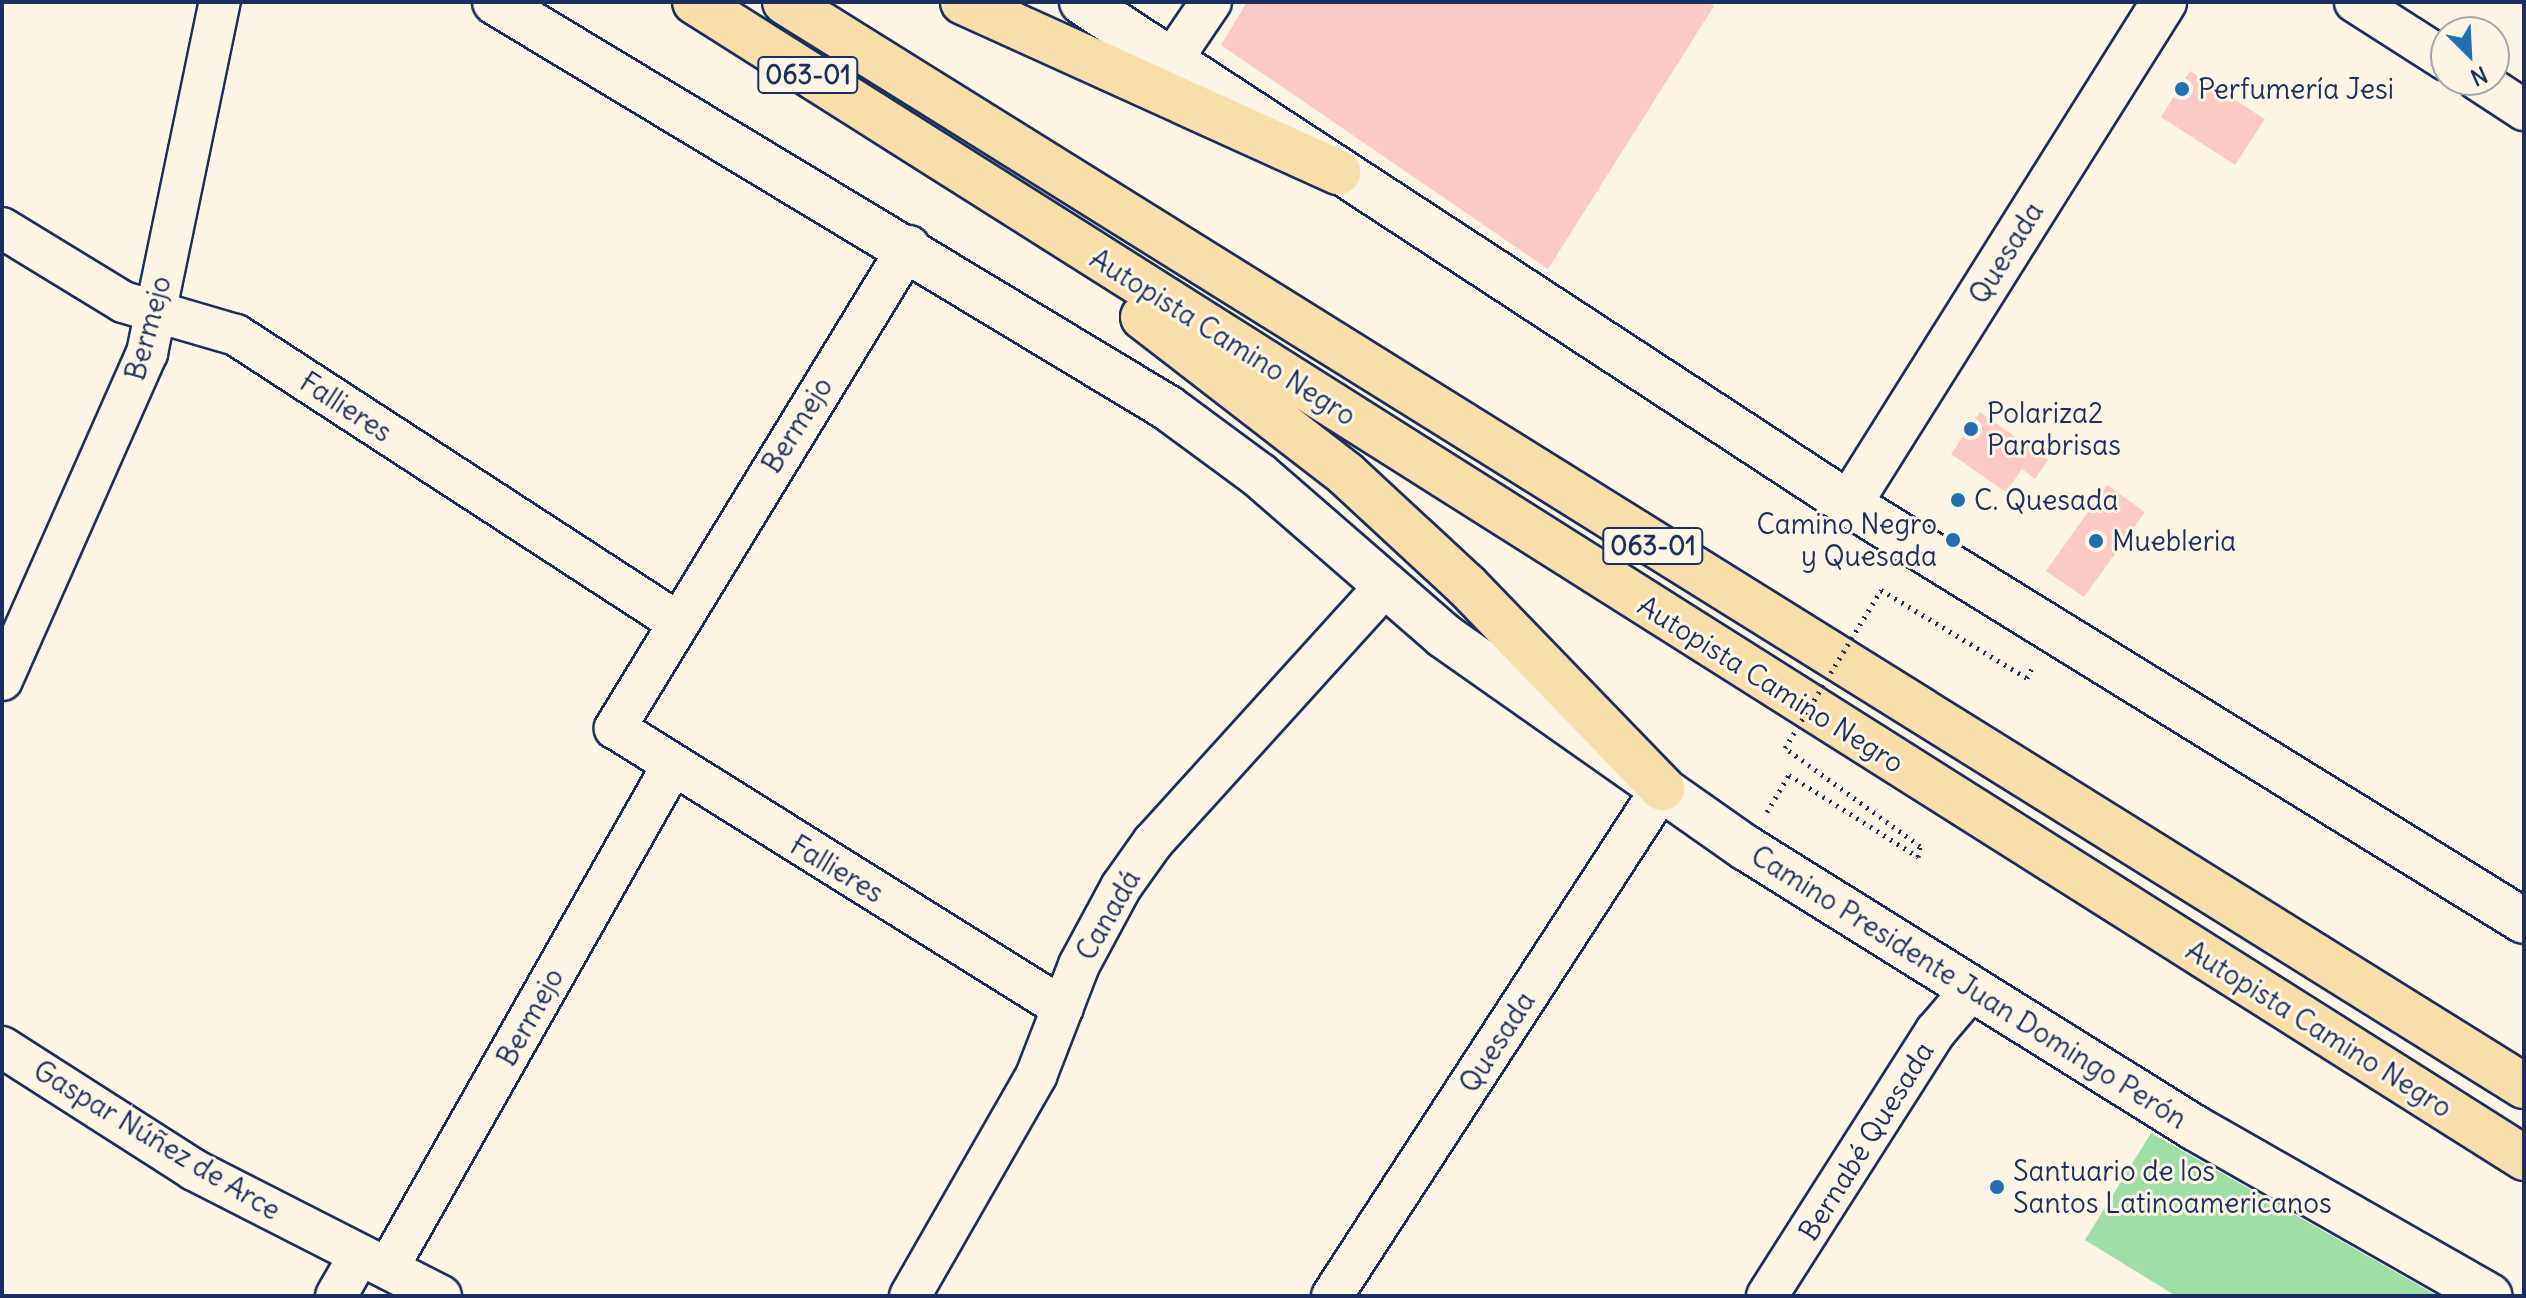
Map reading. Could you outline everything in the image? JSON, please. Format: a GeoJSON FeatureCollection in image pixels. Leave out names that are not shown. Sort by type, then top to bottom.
{"type":"FeatureCollection","features":[{"type":"Feature","properties":{"kind":"highway","name":"Autopista Camino Negro"},"geometry":{"type":"LineString","coordinates":[[695,2],[2524,1158]]}},
{"type":"Feature","properties":{"kind":"highway","name":"Autopista Camino Negro"},"geometry":{"type":"LineString","coordinates":[[785,2],[2524,1086]]}},
{"type":"Feature","properties":{"kind":"highway"},"geometry":{"type":"LineString","coordinates":[[963,2],[1338,172]]}},
{"type":"Feature","properties":{"kind":"highway"},"geometry":{"type":"LineString","coordinates":[[922,147],[1346,474],[1467,586],[1662,788]]}},
{"type":"Feature","properties":{"kind":"street","name":"Bermejo"},"geometry":{"type":"LineString","coordinates":[[2,680],[147,353],[220,2]]}},
{"type":"Feature","properties":{"kind":"street","name":"Camino Presidente Juan Domingo Perón"},"geometry":{"type":"LineString","coordinates":[[495,2],[909,246],[1168,408],[1259,475],[1384,587],[1510,686],[1746,848],[1971,990],[2490,1296]]}},
{"type":"Feature","properties":{"kind":"street"},"geometry":{"type":"LineString","coordinates":[[1082,2],[1849,504],[2524,921]]}},
{"type":"Feature","properties":{"kind":"street"},"geometry":{"type":"LineString","coordinates":[[1171,61],[1211,2]]}},
{"type":"Feature","properties":{"kind":"street","name":"Quesada"},"geometry":{"type":"LineString","coordinates":[[1849,504],[2164,2]]}},
{"type":"Feature","properties":{"kind":"street"},"geometry":{"type":"LineString","coordinates":[[2355,2],[2430,50]]}},
{"type":"Feature","properties":{"kind":"street"},"geometry":{"type":"LineString","coordinates":[[2503,96],[2524,110]]}},
{"type":"Feature","properties":{"kind":"street","name":"Fallieres"},"geometry":{"type":"LineString","coordinates":[[2,228],[108,294],[236,335],[674,620]]}},
{"type":"Feature","properties":{"kind":"street","name":"Bermejo"},"geometry":{"type":"LineString","coordinates":[[615,728],[674,620],[909,246]]}},
{"type":"Feature","properties":{"kind":"street","name":"Canadá"},"geometry":{"type":"LineString","coordinates":[[910,1296],[1036,1076],[1099,923],[1153,842],[1384,587]]}},
{"type":"Feature","properties":{"kind":"street","name":"Fallieres"},"geometry":{"type":"LineString","coordinates":[[615,728],[671,768],[1063,1008]]}},
{"type":"Feature","properties":{"kind":"street","name":"Bermejo"},"geometry":{"type":"LineString","coordinates":[[336,1296],[374,1261],[671,768]]}},
{"type":"Feature","properties":{"kind":"street","name":"Quesada"},"geometry":{"type":"LineString","coordinates":[[1332,1296],[1662,788]]}},
{"type":"Feature","properties":{"kind":"street","name":"Bernabé Quesada"},"geometry":{"type":"LineString","coordinates":[[1767,1296],[1936,1031],[1971,990]]}},
{"type":"Feature","properties":{"kind":"street","name":"Gaspar Núñez de Arce"},"geometry":{"type":"LineString","coordinates":[[2,1047],[194,1170],[441,1296]]}},
{"type":"Feature","properties":{"kind":"path"},"geometry":{"type":"LineString","coordinates":[[1746,848],[1789,775],[1918,857],[1920,846],[1785,748],[1881,590],[2027,678]]}},
{"type":"Feature","properties":{"kind":"green space"},"geometry":{"type":"Polygon","coordinates":[[[2151,1133],[2438,1296],[2176,1296],[2085,1240],[2151,1133]]]}},
{"type":"Feature","properties":{"kind":"building"},"geometry":{"type":"Polygon","coordinates":[[[1247,2],[1707,2],[1714,6],[1548,269],[1221,45],[1247,2]]]}},
{"type":"Feature","properties":{"kind":"building"},"geometry":{"type":"Polygon","coordinates":[[[2190,71],[2265,119],[2235,165],[2161,117],[2190,71]]]}},
{"type":"Feature","properties":{"kind":"building"},"geometry":{"type":"Polygon","coordinates":[[[1980,412],[2048,460],[2035,479],[2022,469],[2006,492],[1951,454],[1980,412]]]}},
{"type":"Feature","properties":{"kind":"building","name":"Muebleria"},"geometry":{"type":"Polygon","coordinates":[[[2107,485],[2145,512],[2084,597],[2046,571],[2107,485]]]}},
{"type":"Feature","properties":{"kind":"place","name":"Perfumería Jesi"},"geometry":{"type":"Point","coordinates":[2182,89]}},
{"type":"Feature","properties":{"kind":"place","name":"Polariza2 Parabrisas"},"geometry":{"type":"Point","coordinates":[1971,429]}},
{"type":"Feature","properties":{"kind":"place","name":"C. Quesada"},"geometry":{"type":"Point","coordinates":[1958,500]}},
{"type":"Feature","properties":{"kind":"place","name":"Camino Negro y Quesada"},"geometry":{"type":"Point","coordinates":[1953,540]}},
{"type":"Feature","properties":{"kind":"place","name":"Muebleria"},"geometry":{"type":"Point","coordinates":[2096,541]}},
{"type":"Feature","properties":{"kind":"place","name":"Santuario de los Santos Latinoamericanos"},"geometry":{"type":"Point","coordinates":[1997,1187]}}]}
